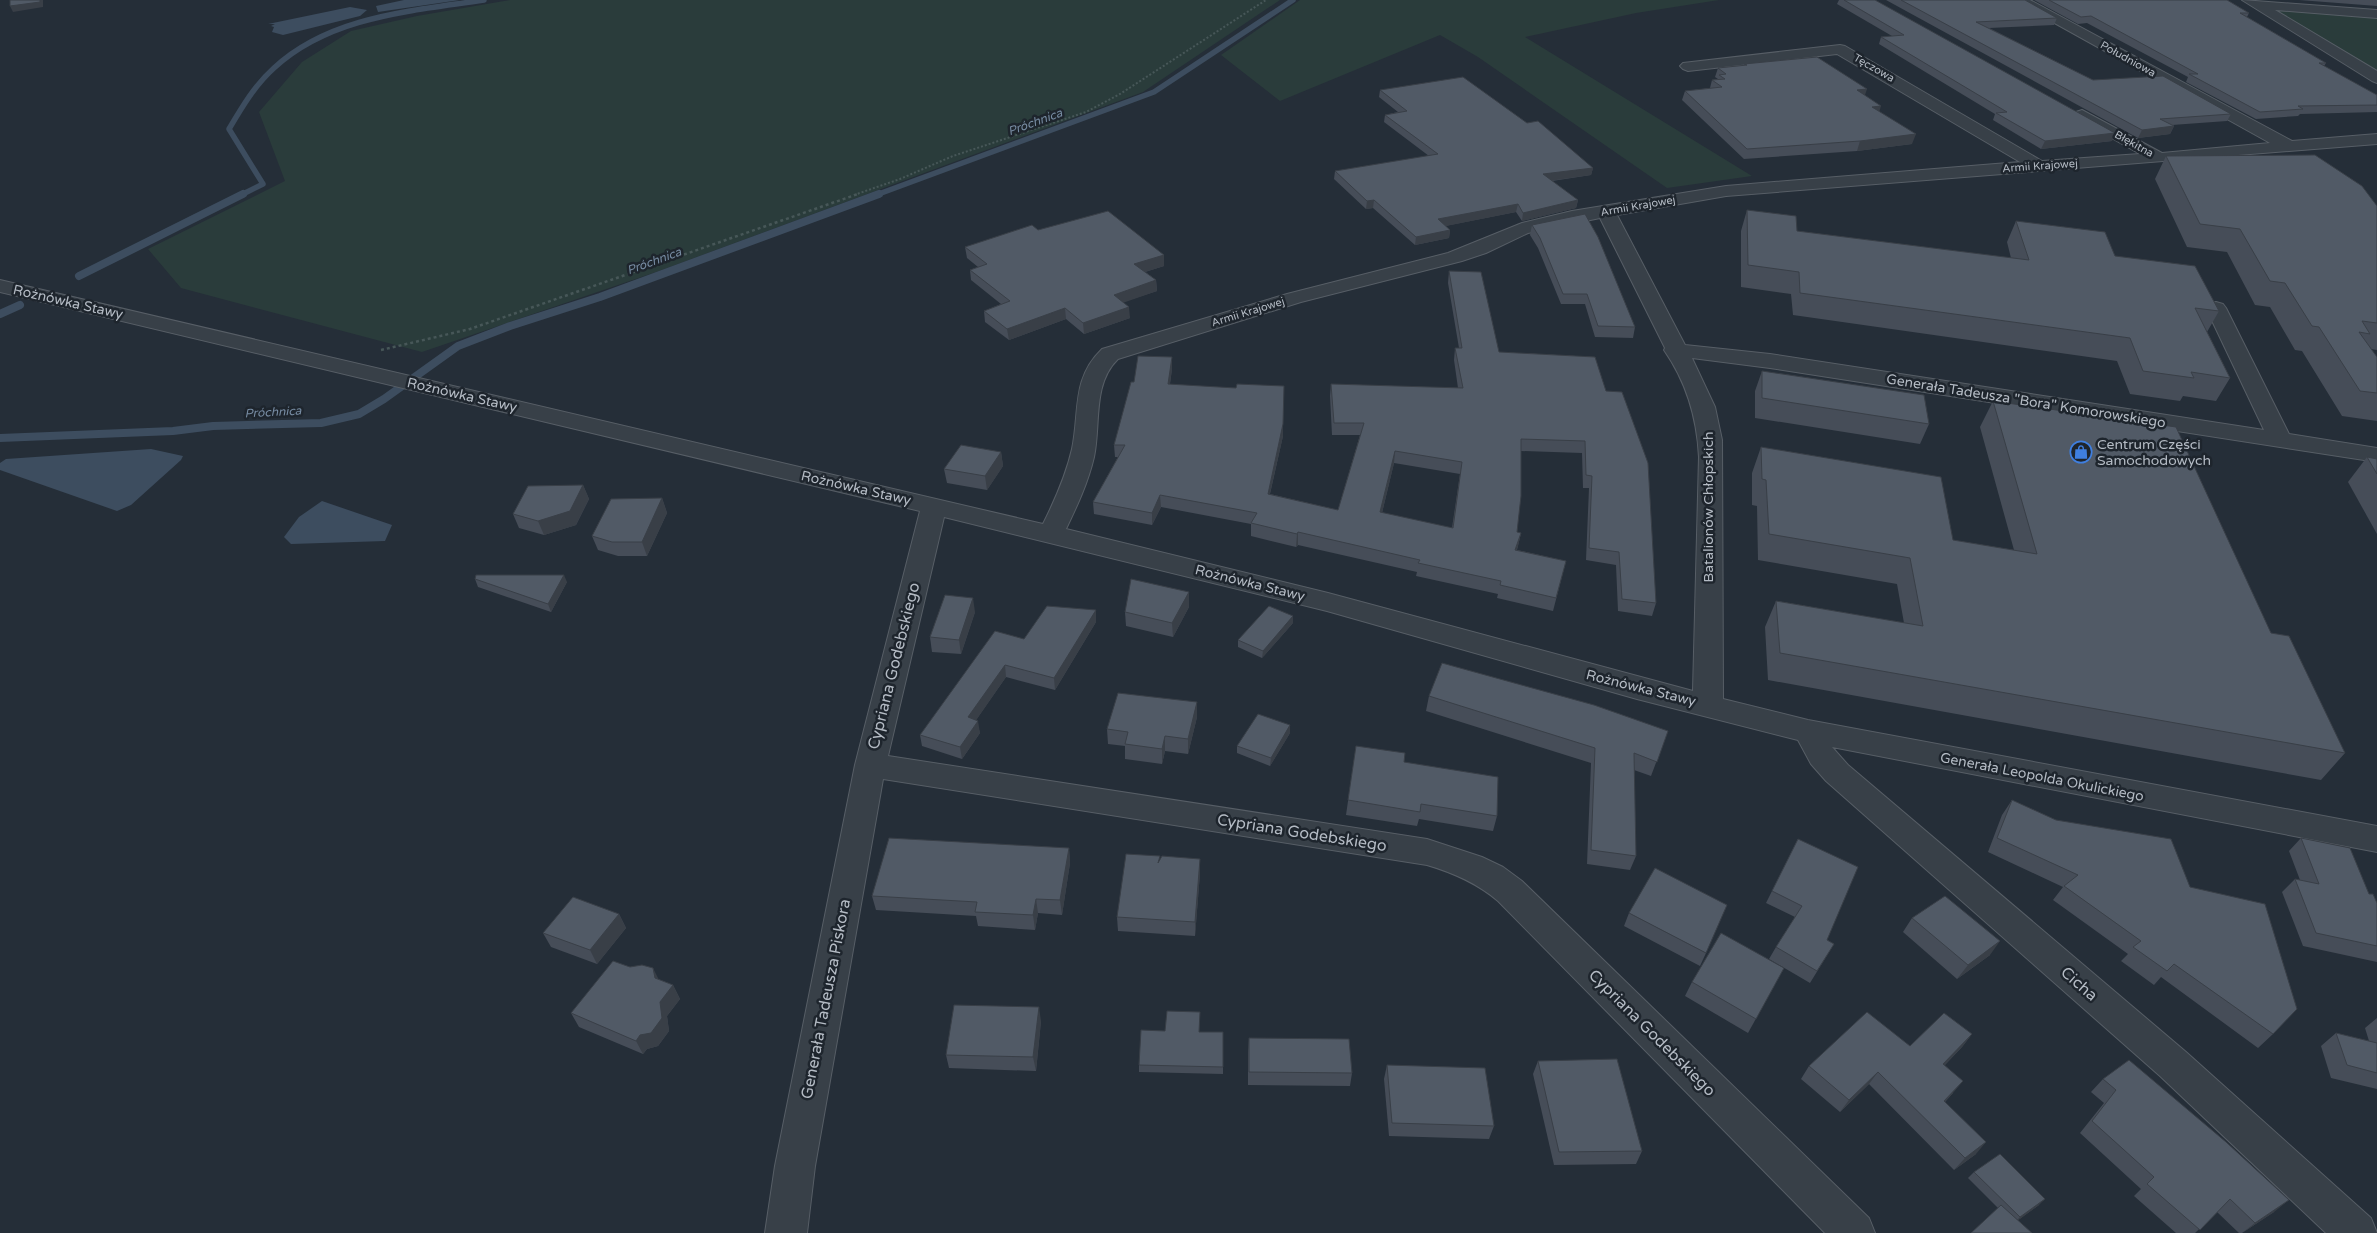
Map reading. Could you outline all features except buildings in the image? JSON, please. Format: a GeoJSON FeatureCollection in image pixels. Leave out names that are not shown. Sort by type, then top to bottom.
{"type":"FeatureCollection","features":[{"type":"Feature","properties":{"kind":"street","name":"Południowa"},"geometry":{"type":"LineString","coordinates":[[2020,0],[2288,146]]}},
{"type":"Feature","properties":{"kind":"street"},"geometry":{"type":"LineString","coordinates":[[2253,2],[2377,14]]}},
{"type":"Feature","properties":{"kind":"street"},"geometry":{"type":"LineString","coordinates":[[2253,2],[2377,78]]}},
{"type":"Feature","properties":{"kind":"street","name":"Tęczowa"},"geometry":{"type":"LineString","coordinates":[[1688,66],[1840,49],[2039,166]]}},
{"type":"Feature","properties":{"kind":"street","name":"Błękitna"},"geometry":{"type":"LineString","coordinates":[[2068,108],[2159,158]]}},
{"type":"Feature","properties":{"kind":"street","name":"Armii Krajowej"},"geometry":{"type":"LineString","coordinates":[[1052,534],[1072,492],[1084,446],[1090,388],[1095,369],[1110,354],[1294,298],[1479,249],[1522,229],[1606,212],[1735,190],[2159,158],[2377,139]]}},
{"type":"Feature","properties":{"kind":"street","name":"Batalionów Chłopskich"},"geometry":{"type":"LineString","coordinates":[[1606,212],[1702,401],[1710,454],[1708,705]]}},
{"type":"Feature","properties":{"kind":"street","name":"Rożnówka Stawy"},"geometry":{"type":"LineString","coordinates":[[0,286],[1052,534],[1328,602],[1628,685],[1708,705]]}},
{"type":"Feature","properties":{"kind":"street"},"geometry":{"type":"LineString","coordinates":[[2216,308],[2280,440]]}},
{"type":"Feature","properties":{"kind":"street","name":"Generała Tadeusza \"Bora\" Komorowskiego"},"geometry":{"type":"LineString","coordinates":[[1675,350],[1770,361],[2377,455]]}},
{"type":"Feature","properties":{"kind":"street","name":"Cypriana Godebskiego"},"geometry":{"type":"LineString","coordinates":[[934,506],[870,765],[1427,852],[1478,868],[1495,878],[1510,891],[1854,1233]]}},
{"type":"Feature","properties":{"kind":"street","name":"Generała Leopolda Okulickiego"},"geometry":{"type":"LineString","coordinates":[[1708,705],[1808,731],[2377,839]]}},
{"type":"Feature","properties":{"kind":"street","name":"Cicha"},"geometry":{"type":"LineString","coordinates":[[1808,731],[1822,756],[1837,773],[2173,1064],[2356,1233]]}},
{"type":"Feature","properties":{"kind":"street","name":"Generała Tadeusza Piskora"},"geometry":{"type":"LineString","coordinates":[[786,1233],[795,1166],[870,765]]}},
{"type":"Feature","properties":{"kind":"path"},"geometry":{"type":"LineString","coordinates":[[354,369],[379,351],[470,329],[900,179],[953,156],[1086,112],[1120,94],[1266,0]]}},
{"type":"Feature","properties":{"kind":"shaded area"},"geometry":{"type":"Polygon","coordinates":[[[510,0],[1280,0],[1143,92],[659,271],[422,352],[181,288],[148,249],[285,181],[259,112],[302,62],[351,31],[417,16],[510,0]]]}},
{"type":"Feature","properties":{"kind":"shaded area"},"geometry":{"type":"Polygon","coordinates":[[[1300,0],[1719,0],[1636,13],[1525,37],[1752,176],[1667,188],[1478,57],[1440,35],[1280,101],[1221,55],[1300,0]]]}},
{"type":"Feature","properties":{"kind":"shaded area"},"geometry":{"type":"Polygon","coordinates":[[[2267,6],[2377,16],[2377,73],[2267,6]]]}},
{"type":"Feature","properties":{"kind":"water"},"geometry":{"type":"Polygon","coordinates":[[[404,0],[460,0],[378,12],[376,6],[404,0]]]}},
{"type":"Feature","properties":{"kind":"water"},"geometry":{"type":"Polygon","coordinates":[[[350,7],[367,10],[360,16],[283,35],[272,32],[274,27],[271,26],[275,24],[268,24],[350,7]]]}},
{"type":"Feature","properties":{"kind":"water"},"geometry":{"type":"Polygon","coordinates":[[[151,449],[183,456],[181,460],[131,505],[117,511],[0,470],[0,463],[6,459],[151,449]]]}},
{"type":"Feature","properties":{"kind":"water"},"geometry":{"type":"Polygon","coordinates":[[[322,501],[392,525],[385,541],[291,544],[284,537],[299,517],[322,501]]]}},
{"type":"Feature","properties":{"kind":"waterway"},"geometry":{"type":"LineString","coordinates":[[79,276],[263,184],[229,129],[255,89],[267,75],[296,51],[320,37],[373,19],[484,0]]}},
{"type":"Feature","properties":{"kind":"waterway","name":"Próchnica"},"geometry":{"type":"LineString","coordinates":[[876,195],[1154,92],[1293,0]]}},
{"type":"Feature","properties":{"kind":"waterway","name":"Próchnica"},"geometry":{"type":"LineString","coordinates":[[0,438],[173,431],[213,426],[321,423],[359,414],[384,399],[458,346],[510,326],[600,297],[879,194]]}},
{"type":"Feature","properties":{"kind":"waterway"},"geometry":{"type":"LineString","coordinates":[[0,314],[20,305]]}},
{"type":"Feature","properties":{"kind":"place","name":"Centrum Części Samochodowych"},"geometry":{"type":"Point","coordinates":[2081,452]}}]}
